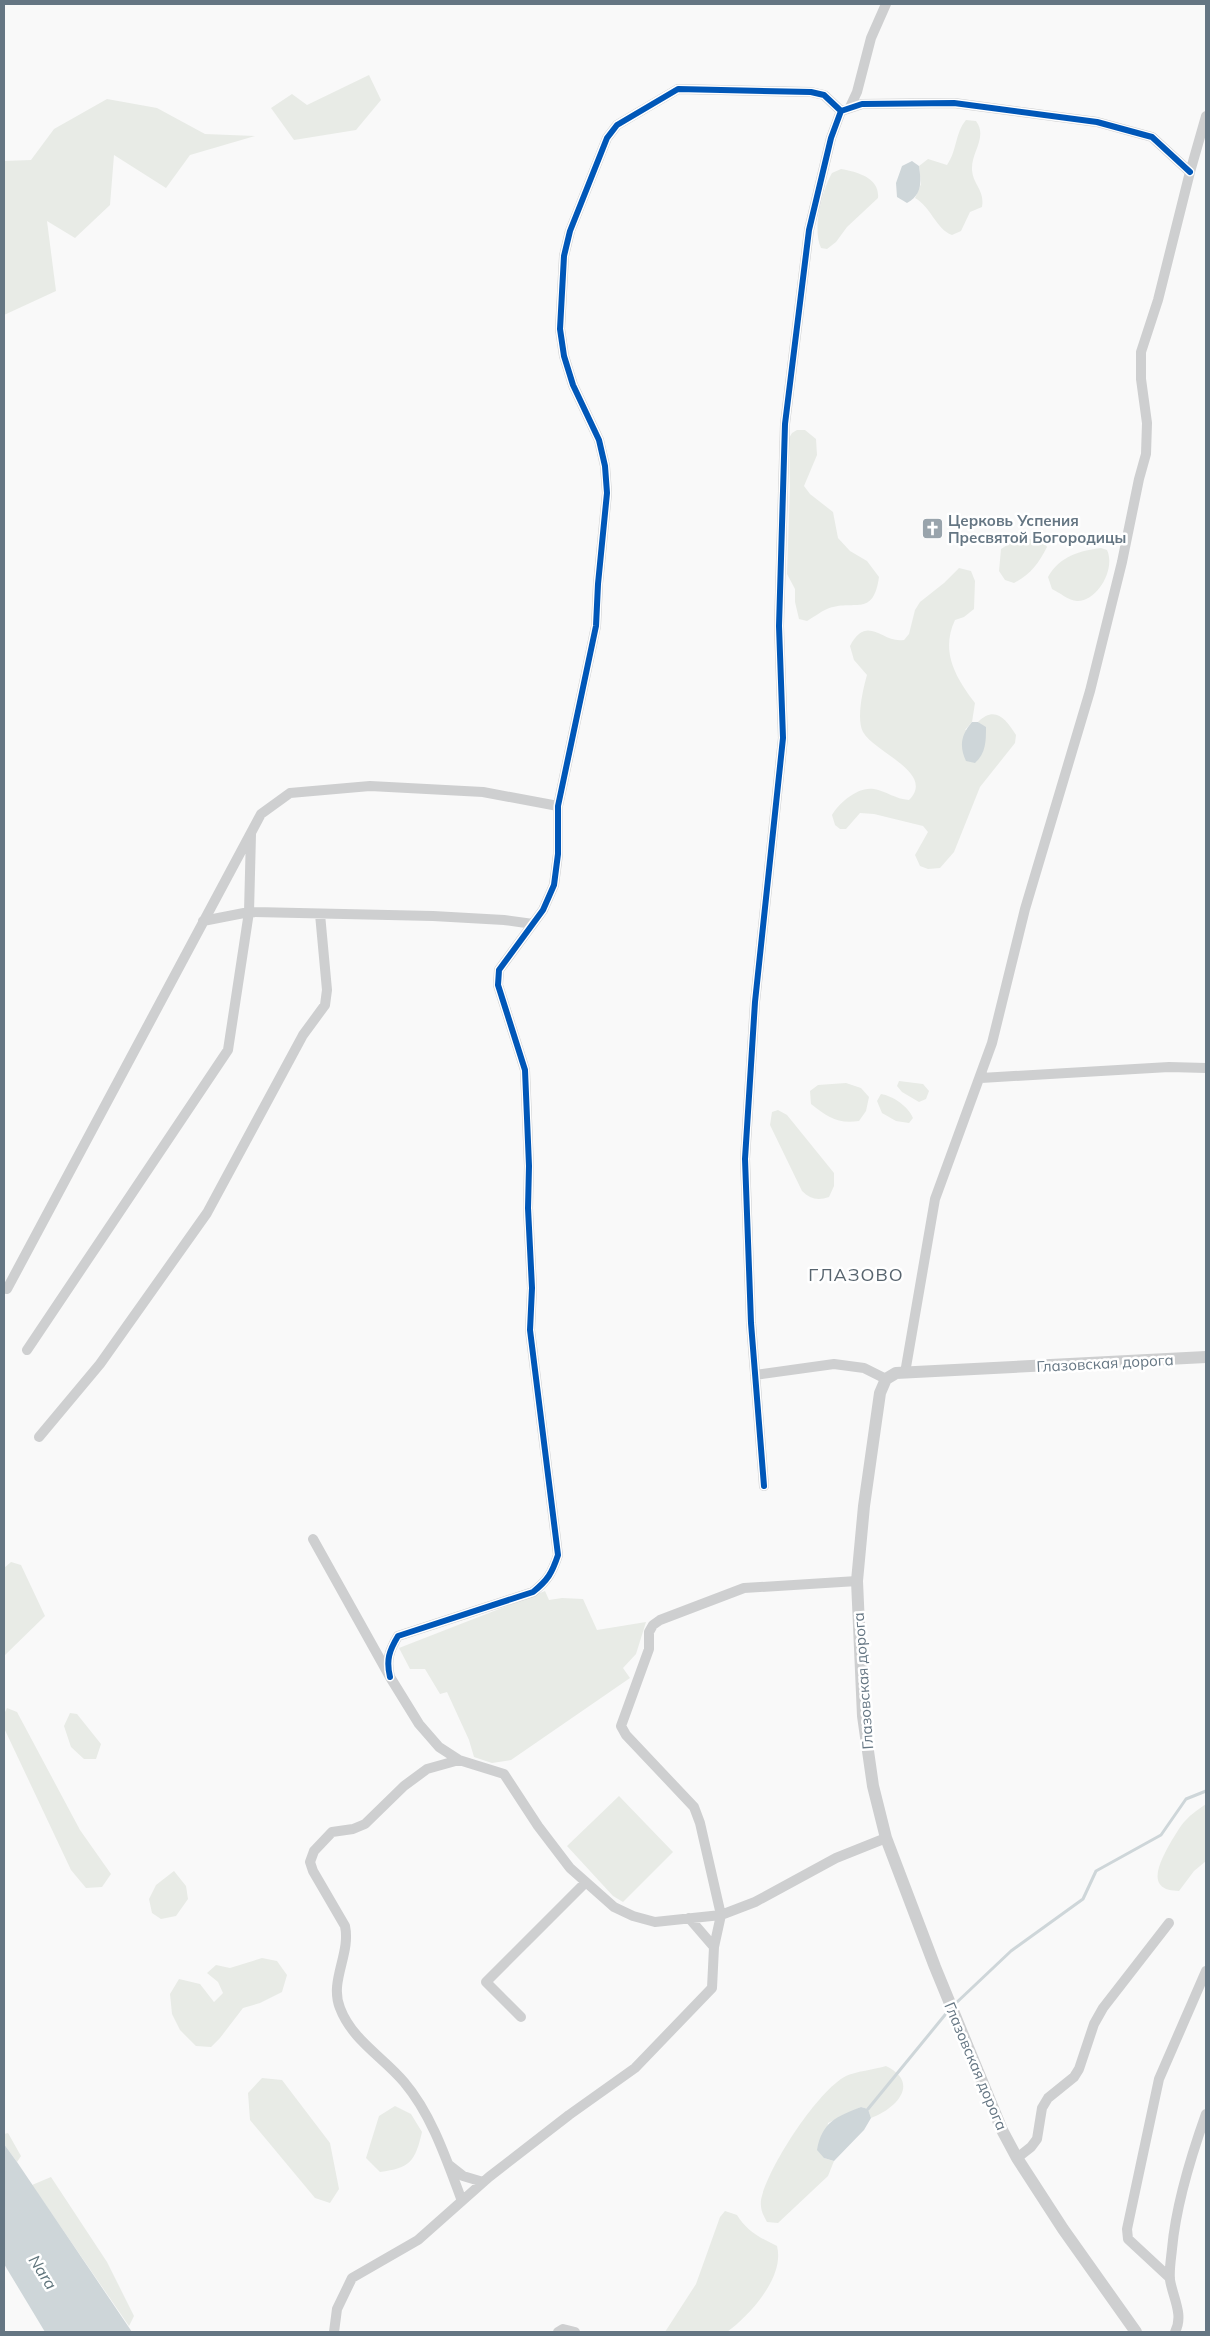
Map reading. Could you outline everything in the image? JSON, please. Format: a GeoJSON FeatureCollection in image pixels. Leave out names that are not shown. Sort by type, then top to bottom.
{"type":"FeatureCollection","features":[{"type":"Feature","properties":{"kind":"street"},"geometry":{"type":"LineString","coordinates":[[764,1486],[755,1376],[745,1159],[755,1002],[784,738],[779,626],[785,424],[809,230],[830,138],[845,109],[857,92],[871,38],[886,4]]}},
{"type":"Feature","properties":{"kind":"street"},"geometry":{"type":"LineString","coordinates":[[390,1677],[386,1663],[389,1650],[398,1636],[533,1592],[546,1582],[558,1555],[530,1330],[532,1288],[525,1070],[498,985],[499,970],[543,910],[554,885],[558,854],[558,806],[596,626],[607,493],[605,466],[599,440],[573,385],[560,329],[564,256],[570,231],[607,138],[617,126],[678,89],[811,92],[824,95],[845,109]]}},
{"type":"Feature","properties":{"kind":"street"},"geometry":{"type":"LineString","coordinates":[[845,109],[862,104],[954,102],[1097,122],[1152,137],[1190,172]]}},
{"type":"Feature","properties":{"kind":"street"},"geometry":{"type":"LineString","coordinates":[[905,1373],[935,1199],[981,1078],[992,1043],[1028,900],[1090,691],[1122,562],[1146,454],[1147,423],[1141,379],[1141,352],[1158,300],[1206,116]]}},
{"type":"Feature","properties":{"kind":"street"},"geometry":{"type":"LineString","coordinates":[[7,1289],[251,831],[262,814],[290,793],[360,787],[483,792],[558,806]]}},
{"type":"Feature","properties":{"kind":"street"},"geometry":{"type":"LineString","coordinates":[[27,1350],[228,1050],[249,912],[251,831]]}},
{"type":"Feature","properties":{"kind":"street"},"geometry":{"type":"LineString","coordinates":[[203,921],[249,912],[504,920],[533,924]]}},
{"type":"Feature","properties":{"kind":"street"},"geometry":{"type":"LineString","coordinates":[[40,1437],[100,1364],[207,1213],[303,1035],[325,1005],[327,990],[320,914]]}},
{"type":"Feature","properties":{"kind":"street"},"geometry":{"type":"LineString","coordinates":[[981,1078],[1169,1067],[1206,1068]]}},
{"type":"Feature","properties":{"kind":"street","name":"Глазовская дорога"},"geometry":{"type":"LineString","coordinates":[[1136,2332],[1062,2230],[1016,2158],[1002,2130],[942,1985],[886,1838],[873,1786],[863,1716],[857,1581],[864,1506],[880,1393],[886,1379],[896,1373],[1206,1357]]}},
{"type":"Feature","properties":{"kind":"street"},"geometry":{"type":"LineString","coordinates":[[755,1376],[834,1364],[864,1368],[886,1379]]}},
{"type":"Feature","properties":{"kind":"street"},"geometry":{"type":"LineString","coordinates":[[313,1538],[390,1677],[420,1724],[439,1747],[459,1760],[504,1774],[538,1826],[570,1868],[614,1907],[633,1916],[655,1922],[721,1915],[755,1902],[836,1858],[886,1838]]}},
{"type":"Feature","properties":{"kind":"street"},"geometry":{"type":"LineString","coordinates":[[334,2332],[337,2309],[352,2278],[418,2240],[483,2182],[569,2115],[635,2068],[712,1988],[714,1946],[721,1915],[700,1823],[694,1807],[626,1735],[621,1726],[649,1649],[649,1632],[653,1624],[744,1588],[857,1581]]}},
{"type":"Feature","properties":{"kind":"street"},"geometry":{"type":"LineString","coordinates":[[459,1760],[427,1769],[398,1790],[365,1824],[353,1829],[332,1832],[314,1851],[310,1862],[313,1871],[345,1926],[347,1936],[335,1993],[340,2009],[356,2035],[403,2080],[418,2099],[449,2165],[462,2201]]}},
{"type":"Feature","properties":{"kind":"street"},"geometry":{"type":"LineString","coordinates":[[521,2018],[486,1982],[585,1883]]}},
{"type":"Feature","properties":{"kind":"street"},"geometry":{"type":"LineString","coordinates":[[688,1918],[714,1946]]}},
{"type":"Feature","properties":{"kind":"street"},"geometry":{"type":"LineString","coordinates":[[1016,2158],[1031,2147],[1037,2139],[1042,2108],[1048,2098],[1074,2077],[1079,2069],[1094,2024],[1103,2008],[1127,1980],[1169,1923]]}},
{"type":"Feature","properties":{"kind":"street"},"geometry":{"type":"LineString","coordinates":[[1170,2278],[1128,2239],[1127,2230],[1159,2079],[1206,1971]]}},
{"type":"Feature","properties":{"kind":"street"},"geometry":{"type":"LineString","coordinates":[[1176,2332],[1179,2325],[1179,2314],[1170,2278],[1179,2207],[1197,2139],[1206,2114]]}},
{"type":"Feature","properties":{"kind":"street"},"geometry":{"type":"LineString","coordinates":[[449,2165],[463,2176],[483,2182]]}},
{"type":"Feature","properties":{"kind":"street"},"geometry":{"type":"LineString","coordinates":[[558,2332],[563,2328],[575,2332]]}},
{"type":"Feature","properties":{"kind":"shaded area"},"geometry":{"type":"Polygon","coordinates":[[[369,75],[381,100],[356,130],[294,140],[271,108],[292,94],[307,105],[369,75]]]}},
{"type":"Feature","properties":{"kind":"shaded area"},"geometry":{"type":"Polygon","coordinates":[[[107,99],[157,108],[205,134],[255,136],[190,155],[166,188],[114,155],[110,205],[75,238],[47,221],[56,291],[4,315],[4,161],[31,160],[54,129],[107,99]]]}},
{"type":"Feature","properties":{"kind":"shaded area"},"geometry":{"type":"Polygon","coordinates":[[[966,120],[976,121],[979,127],[980,139],[972,163],[972,170],[974,180],[982,196],[982,207],[970,212],[961,231],[952,235],[942,228],[921,202],[915,198],[921,184],[919,166],[928,159],[947,165],[953,154],[962,125],[966,120]]]}},
{"type":"Feature","properties":{"kind":"shaded area"},"geometry":{"type":"Polygon","coordinates":[[[841,169],[867,177],[875,185],[878,191],[878,198],[847,227],[836,242],[827,249],[821,248],[818,240],[819,210],[828,180],[832,173],[841,169]]]}},
{"type":"Feature","properties":{"kind":"shaded area"},"geometry":{"type":"Polygon","coordinates":[[[797,430],[805,430],[816,439],[817,455],[804,486],[810,494],[833,512],[838,538],[850,551],[867,561],[879,577],[876,590],[867,603],[827,609],[807,621],[799,619],[795,602],[795,589],[787,574],[790,486],[789,438],[797,430]]]}},
{"type":"Feature","properties":{"kind":"shaded area"},"geometry":{"type":"Polygon","coordinates":[[[1018,538],[1043,540],[1047,547],[1034,568],[1014,583],[1005,580],[999,571],[1001,549],[1018,538]]]}},
{"type":"Feature","properties":{"kind":"shaded area"},"geometry":{"type":"Polygon","coordinates":[[[1101,548],[1107,550],[1109,566],[1103,583],[1091,596],[1084,600],[1074,601],[1052,589],[1048,577],[1058,564],[1078,553],[1101,548]]]}},
{"type":"Feature","properties":{"kind":"shaded area"},"geometry":{"type":"Polygon","coordinates":[[[959,568],[971,571],[975,581],[974,609],[964,617],[955,620],[949,643],[952,664],[956,674],[975,703],[972,722],[965,730],[986,728],[978,722],[984,717],[995,714],[1004,719],[1016,735],[1015,743],[980,787],[954,852],[940,868],[928,869],[920,866],[915,855],[928,832],[923,826],[874,814],[860,813],[846,829],[840,829],[835,825],[832,815],[839,805],[850,796],[862,790],[874,789],[909,800],[915,790],[915,781],[909,772],[879,748],[863,732],[860,712],[867,675],[854,660],[850,646],[857,636],[869,631],[896,640],[904,640],[909,634],[915,610],[920,602],[959,568]]]}},
{"type":"Feature","properties":{"kind":"shaded area"},"geometry":{"type":"Polygon","coordinates":[[[899,1081],[923,1084],[929,1091],[926,1099],[919,1102],[902,1092],[897,1086],[899,1081]]]}},
{"type":"Feature","properties":{"kind":"shaded area"},"geometry":{"type":"Polygon","coordinates":[[[846,1083],[861,1088],[869,1097],[866,1111],[859,1121],[851,1122],[833,1118],[811,1104],[810,1091],[818,1085],[846,1083]]]}},
{"type":"Feature","properties":{"kind":"shaded area"},"geometry":{"type":"Polygon","coordinates":[[[881,1094],[895,1099],[908,1109],[913,1118],[909,1123],[896,1121],[882,1113],[877,1101],[881,1094]]]}},
{"type":"Feature","properties":{"kind":"shaded area"},"geometry":{"type":"Polygon","coordinates":[[[778,1110],[787,1115],[834,1173],[834,1186],[829,1197],[814,1198],[802,1191],[770,1125],[772,1112],[778,1110]]]}},
{"type":"Feature","properties":{"kind":"shaded area"},"geometry":{"type":"Polygon","coordinates":[[[11,1562],[21,1565],[45,1616],[4,1656],[4,1568],[11,1562]]]}},
{"type":"Feature","properties":{"kind":"shaded area"},"geometry":{"type":"Polygon","coordinates":[[[545,1591],[549,1600],[562,1598],[583,1599],[597,1630],[646,1622],[636,1654],[623,1668],[630,1678],[511,1760],[492,1763],[474,1757],[469,1740],[447,1692],[440,1694],[425,1669],[410,1669],[399,1648],[545,1591]]]}},
{"type":"Feature","properties":{"kind":"shaded area"},"geometry":{"type":"Polygon","coordinates":[[[7,1708],[17,1712],[80,1830],[111,1874],[102,1887],[86,1888],[71,1870],[4,1728],[4,1714],[7,1708]]]}},
{"type":"Feature","properties":{"kind":"shaded area"},"geometry":{"type":"Polygon","coordinates":[[[70,1713],[77,1714],[101,1744],[96,1759],[84,1759],[71,1747],[64,1726],[70,1713]]]}},
{"type":"Feature","properties":{"kind":"shaded area"},"geometry":{"type":"Polygon","coordinates":[[[619,1796],[673,1852],[623,1902],[613,1896],[567,1846],[619,1796]]]}},
{"type":"Feature","properties":{"kind":"shaded area"},"geometry":{"type":"Polygon","coordinates":[[[1206,1804],[1206,1861],[1194,1871],[1179,1891],[1168,1890],[1161,1886],[1158,1880],[1160,1864],[1183,1823],[1206,1804]]]}},
{"type":"Feature","properties":{"kind":"shaded area"},"geometry":{"type":"Polygon","coordinates":[[[174,1871],[186,1886],[188,1899],[176,1916],[161,1919],[152,1913],[149,1899],[156,1885],[174,1871]]]}},
{"type":"Feature","properties":{"kind":"shaded area"},"geometry":{"type":"Polygon","coordinates":[[[262,1958],[277,1961],[287,1975],[282,1992],[260,2003],[243,2008],[211,2047],[196,2046],[180,2030],[172,2014],[170,1994],[179,1979],[200,1984],[214,2002],[223,1993],[218,1982],[207,1973],[216,1965],[230,1968],[262,1958]]]}},
{"type":"Feature","properties":{"kind":"shaded area"},"geometry":{"type":"Polygon","coordinates":[[[886,2066],[902,2080],[903,2088],[896,2102],[871,2118],[868,2109],[861,2107],[828,2123],[824,2158],[834,2161],[828,2176],[778,2223],[767,2222],[761,2206],[765,2186],[783,2151],[808,2114],[834,2084],[846,2076],[886,2066]]]}},
{"type":"Feature","properties":{"kind":"shaded area"},"geometry":{"type":"Polygon","coordinates":[[[262,2078],[282,2080],[330,2143],[339,2189],[330,2203],[315,2198],[250,2120],[248,2093],[262,2078]]]}},
{"type":"Feature","properties":{"kind":"shaded area"},"geometry":{"type":"Polygon","coordinates":[[[395,2106],[411,2114],[422,2132],[417,2150],[410,2162],[398,2168],[380,2172],[366,2158],[379,2116],[395,2106]]]}},
{"type":"Feature","properties":{"kind":"shaded area"},"geometry":{"type":"Polygon","coordinates":[[[8,2133],[21,2156],[17,2162],[4,2144],[4,2134],[8,2133]]]}},
{"type":"Feature","properties":{"kind":"shaded area"},"geometry":{"type":"Polygon","coordinates":[[[51,2177],[107,2262],[134,2316],[129,2326],[32,2185],[51,2177]]]}},
{"type":"Feature","properties":{"kind":"shaded area"},"geometry":{"type":"Polygon","coordinates":[[[725,2211],[737,2215],[754,2234],[777,2246],[776,2270],[771,2282],[746,2316],[727,2332],[665,2332],[696,2284],[720,2217],[725,2211]]]}},
{"type":"Feature","properties":{"kind":"water"},"geometry":{"type":"Polygon","coordinates":[[[912,161],[919,166],[920,187],[916,196],[907,203],[897,197],[896,183],[902,166],[912,161]]]}},
{"type":"Feature","properties":{"kind":"water"},"geometry":{"type":"Polygon","coordinates":[[[972,722],[978,722],[986,727],[983,751],[975,763],[966,761],[962,750],[963,736],[972,722]]]}},
{"type":"Feature","properties":{"kind":"water"},"geometry":{"type":"Polygon","coordinates":[[[861,2107],[868,2109],[871,2118],[864,2130],[834,2161],[824,2158],[817,2150],[822,2133],[837,2118],[861,2107]]]}},
{"type":"Feature","properties":{"kind":"water","name":"Nara"},"geometry":{"type":"Polygon","coordinates":[[[4,2144],[132,2332],[45,2332],[4,2264],[4,2144]]]}},
{"type":"Feature","properties":{"kind":"waterway"},"geometry":{"type":"LineString","coordinates":[[955,2004],[1011,1951],[1083,1899],[1096,1871],[1161,1835],[1186,1799],[1206,1791]]}},
{"type":"Feature","properties":{"kind":"waterway"},"geometry":{"type":"LineString","coordinates":[[868,2109],[949,2010]]}},
{"type":"Feature","properties":{"kind":"cycle path"},"geometry":{"type":"LineString","coordinates":[[390,1677],[389,1656],[398,1636],[533,1592],[549,1576],[558,1555],[530,1330],[532,1288],[525,1070],[498,985],[499,970],[543,910],[554,885],[558,854],[558,806],[596,626],[607,493],[605,466],[599,440],[573,385],[564,356],[560,329],[564,256],[570,231],[607,138],[617,125],[678,89],[811,92],[824,95],[841,111]]}},
{"type":"Feature","properties":{"kind":"cycle path"},"geometry":{"type":"LineString","coordinates":[[764,1486],[751,1323],[745,1159],[755,1002],[783,738],[779,626],[785,424],[809,230],[831,138],[841,111],[862,104],[954,103],[1097,122],[1152,137],[1190,172]]}},
{"type":"Feature","properties":{"kind":"place","name":"Церковь Успения Пресвятой Богородицы"},"geometry":{"type":"Point","coordinates":[932,529]}},
{"type":"Feature","properties":{"kind":"district","name":"ГЛАЗОВО"},"geometry":{"type":"Point","coordinates":[856,1274]}}]}
